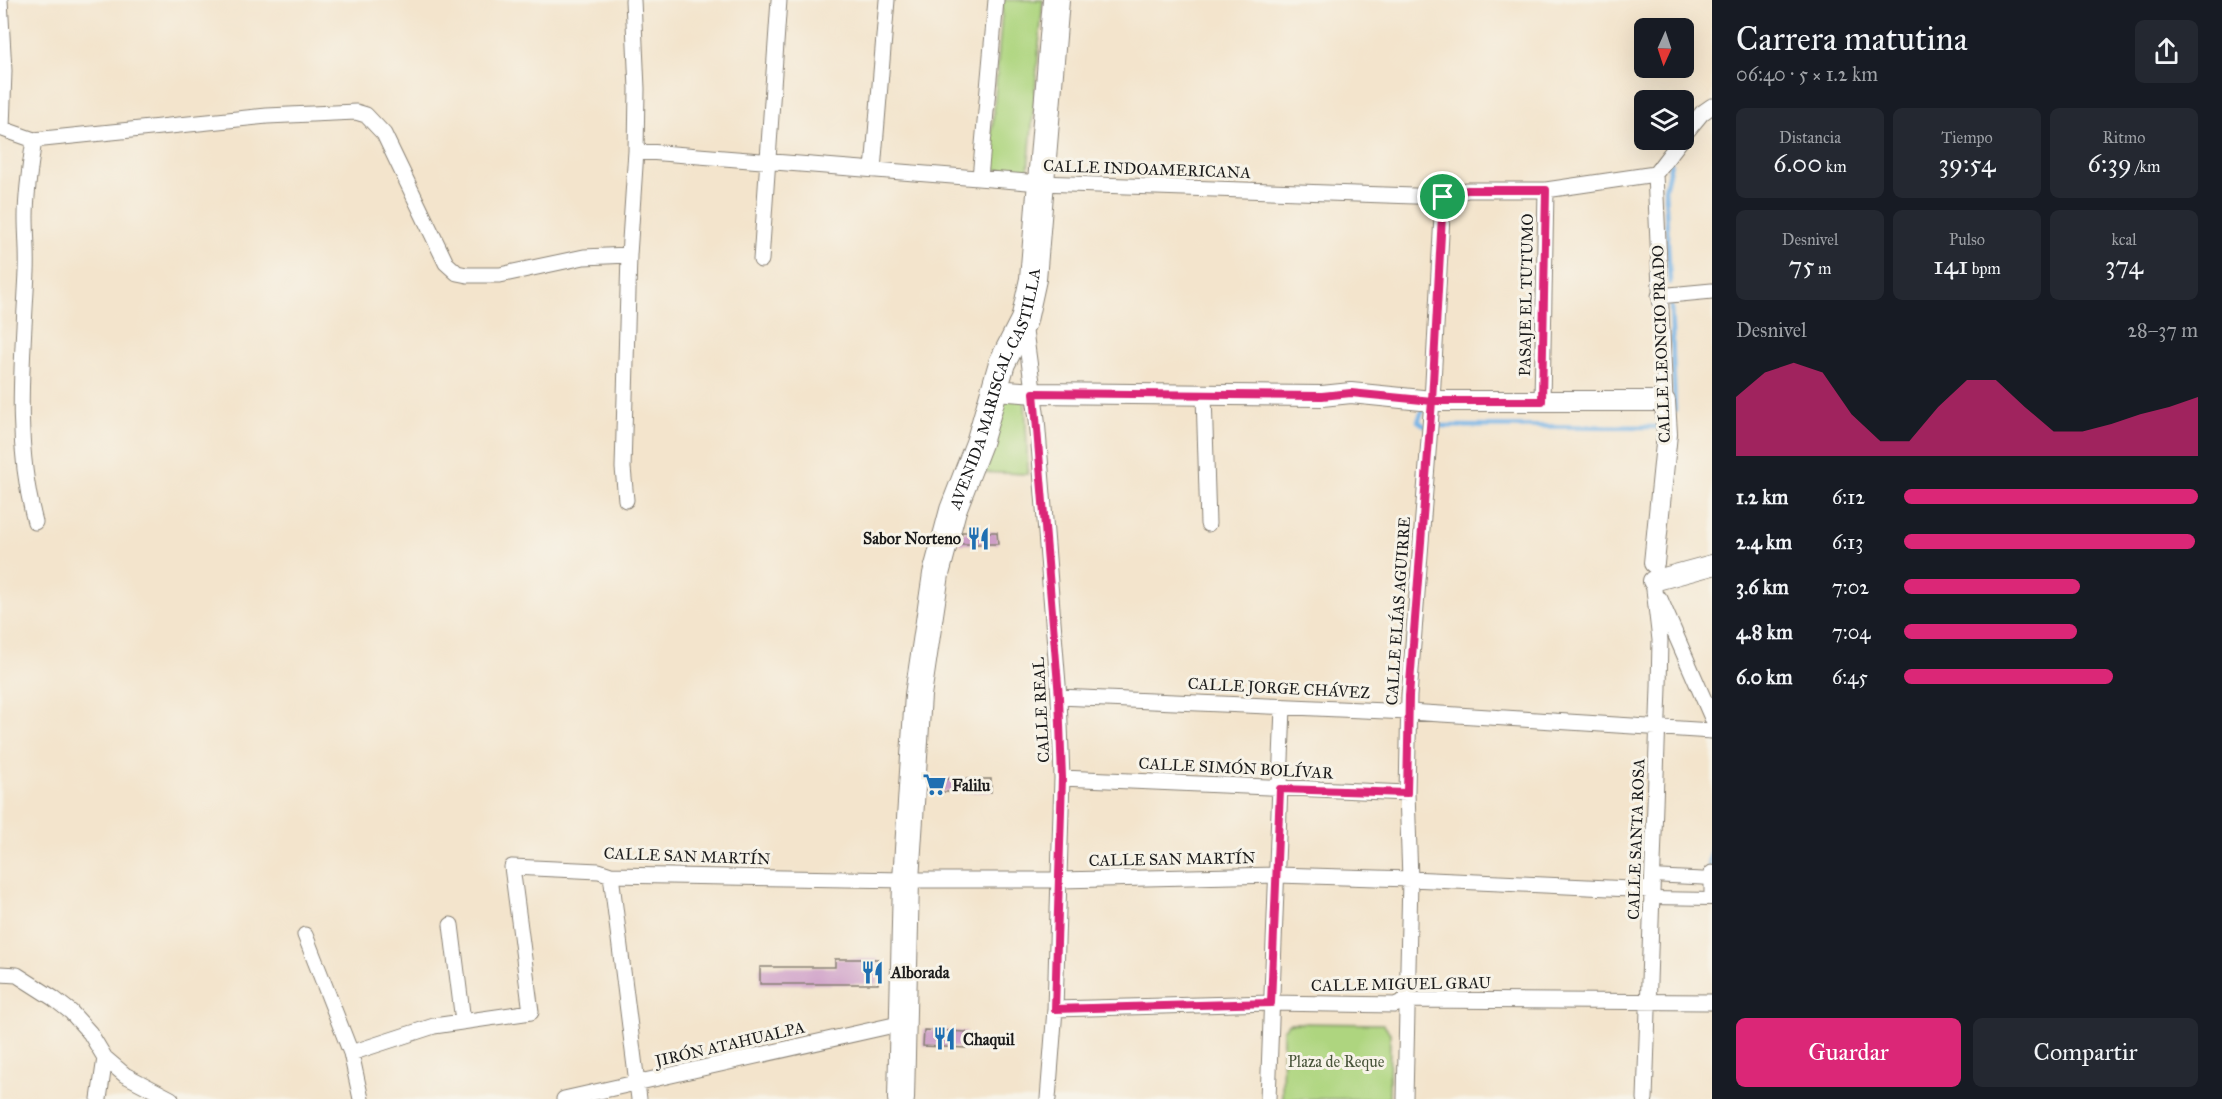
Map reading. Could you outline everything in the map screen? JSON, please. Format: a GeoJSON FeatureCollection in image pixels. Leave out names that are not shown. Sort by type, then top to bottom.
{"type":"FeatureCollection","features":[{"type":"Feature","properties":{"kind":"highway","name":"AVENIDA MARISCAL CASTILLA"},"geometry":{"type":"LineString","coordinates":[[901,1099],[906,880],[918,695],[936,574],[953,510],[979,444],[1002,363],[1024,320],[1033,279],[1056,0]]}},
{"type":"Feature","properties":{"kind":"street"},"geometry":{"type":"LineString","coordinates":[[0,0],[4,71],[1,128],[34,140],[267,116],[356,112],[366,115],[384,134],[446,263],[457,273],[467,276],[500,275],[584,257],[629,255]]}},
{"type":"Feature","properties":{"kind":"street"},"geometry":{"type":"LineString","coordinates":[[626,500],[622,468],[637,88],[633,0]]}},
{"type":"Feature","properties":{"kind":"street"},"geometry":{"type":"LineString","coordinates":[[761,260],[779,0]]}},
{"type":"Feature","properties":{"kind":"street"},"geometry":{"type":"LineString","coordinates":[[873,170],[887,0]]}},
{"type":"Feature","properties":{"kind":"street"},"geometry":{"type":"LineString","coordinates":[[980,178],[996,0]]}},
{"type":"Feature","properties":{"kind":"street"},"geometry":{"type":"LineString","coordinates":[[1694,123],[1712,106]]}},
{"type":"Feature","properties":{"kind":"street"},"geometry":{"type":"LineString","coordinates":[[34,140],[26,214],[28,269],[21,370],[21,435],[29,498],[35,522]]}},
{"type":"Feature","properties":{"kind":"street"},"geometry":{"type":"LineString","coordinates":[[1655,174],[1673,150]]}},
{"type":"Feature","properties":{"kind":"street","name":"CALLE INDOAMERICANA"},"geometry":{"type":"LineString","coordinates":[[636,151],[1040,183],[1443,197],[1467,190],[1546,190],[1655,174]]}},
{"type":"Feature","properties":{"kind":"street","name":"CALLE LEONCIO PRADO"},"geometry":{"type":"LineString","coordinates":[[1655,174],[1666,418],[1653,575],[1710,726]]}},
{"type":"Feature","properties":{"kind":"street","name":"PASAJE EL TUTUMO"},"geometry":{"type":"LineString","coordinates":[[1542,401],[1546,190]]}},
{"type":"Feature","properties":{"kind":"street","name":"CALLE ELÍAS AGUIRRE"},"geometry":{"type":"LineString","coordinates":[[1405,1099],[1410,879],[1407,793],[1409,712],[1432,401],[1443,197]]}},
{"type":"Feature","properties":{"kind":"street"},"geometry":{"type":"LineString","coordinates":[[1659,296],[1712,291]]}},
{"type":"Feature","properties":{"kind":"street","name":"CALLE REAL"},"geometry":{"type":"LineString","coordinates":[[1024,320],[1034,393],[1059,697],[1062,778],[1055,1009],[1048,1099]]}},
{"type":"Feature","properties":{"kind":"street"},"geometry":{"type":"LineString","coordinates":[[995,390],[1034,393],[1322,396],[1351,393],[1432,401],[1542,401],[1666,418]]}},
{"type":"Feature","properties":{"kind":"street"},"geometry":{"type":"LineString","coordinates":[[1204,395],[1208,524]]}},
{"type":"Feature","properties":{"kind":"street"},"geometry":{"type":"LineString","coordinates":[[1653,575],[1712,565]]}},
{"type":"Feature","properties":{"kind":"street","name":"CALLE SANTA ROSA"},"geometry":{"type":"LineString","coordinates":[[1645,1099],[1660,640],[1653,575]]}},
{"type":"Feature","properties":{"kind":"street","name":"CALLE JORGE CHÁVEZ"},"geometry":{"type":"LineString","coordinates":[[1059,697],[1409,712],[1658,728],[1710,726]]}},
{"type":"Feature","properties":{"kind":"street"},"geometry":{"type":"LineString","coordinates":[[1268,1099],[1282,706]]}},
{"type":"Feature","properties":{"kind":"street","name":"CALLE SIMÓN BOLÍVAR"},"geometry":{"type":"LineString","coordinates":[[1062,778],[1407,793]]}},
{"type":"Feature","properties":{"kind":"street","name":"CALLE SAN MARTÍN"},"geometry":{"type":"LineString","coordinates":[[463,1021],[531,1012],[512,867],[599,871],[611,875],[906,880],[1277,875],[1652,888]]}},
{"type":"Feature","properties":{"kind":"street"},"geometry":{"type":"LineString","coordinates":[[1652,888],[1710,898],[1712,873]]}},
{"type":"Feature","properties":{"kind":"street"},"geometry":{"type":"LineString","coordinates":[[611,875],[639,1091]]}},
{"type":"Feature","properties":{"kind":"street"},"geometry":{"type":"LineString","coordinates":[[1652,888],[1712,879]]}},
{"type":"Feature","properties":{"kind":"street"},"geometry":{"type":"LineString","coordinates":[[351,1053],[434,1026],[463,1021],[451,925]]}},
{"type":"Feature","properties":{"kind":"street"},"geometry":{"type":"LineString","coordinates":[[304,935],[351,1053],[361,1099]]}},
{"type":"Feature","properties":{"kind":"street"},"geometry":{"type":"LineString","coordinates":[[0,974],[17,975],[32,983],[71,1012],[90,1033],[105,1058],[125,1076],[171,1099]]}},
{"type":"Feature","properties":{"kind":"street","name":"CALLE MIGUEL GRAU"},"geometry":{"type":"LineString","coordinates":[[1055,1009],[1271,1003],[1395,1005],[1406,1000],[1712,1002]]}},
{"type":"Feature","properties":{"kind":"street","name":"JIRÓN ATAHUALPA"},"geometry":{"type":"LineString","coordinates":[[564,1099],[639,1091],[903,1023]]}},
{"type":"Feature","properties":{"kind":"street"},"geometry":{"type":"LineString","coordinates":[[99,1099],[105,1058]]}},
{"type":"Feature","properties":{"kind":"green space"},"geometry":{"type":"Polygon","coordinates":[[[1003,0],[1043,0],[1028,172],[989,169],[1003,0]]]}},
{"type":"Feature","properties":{"kind":"green space"},"geometry":{"type":"Polygon","coordinates":[[[1005,395],[1025,398],[1028,474],[976,472],[1005,395]]]}},
{"type":"Feature","properties":{"kind":"green space","name":"Plaza de Reque"},"geometry":{"type":"Polygon","coordinates":[[[1290,1023],[1383,1024],[1390,1033],[1389,1099],[1282,1099],[1283,1029],[1290,1023]]]}},
{"type":"Feature","properties":{"kind":"building","name":"Sabor Norteno"},"geometry":{"type":"Polygon","coordinates":[[[962,532],[997,532],[998,544],[959,544],[962,532]]]}},
{"type":"Feature","properties":{"kind":"building"},"geometry":{"type":"Polygon","coordinates":[[[930,779],[991,779],[991,792],[930,792],[930,779]]]}},
{"type":"Feature","properties":{"kind":"building"},"geometry":{"type":"Polygon","coordinates":[[[835,959],[878,959],[878,984],[760,984],[760,967],[835,967],[835,959]]]}},
{"type":"Feature","properties":{"kind":"building","name":"Chaquil"},"geometry":{"type":"Polygon","coordinates":[[[924,1030],[966,1032],[966,1048],[923,1046],[924,1030]]]}},
{"type":"Feature","properties":{"kind":"waterway"},"geometry":{"type":"LineString","coordinates":[[1670,283],[1665,189],[1671,163]]}},
{"type":"Feature","properties":{"kind":"waterway"},"geometry":{"type":"LineString","coordinates":[[1671,306],[1675,410]]}},
{"type":"Feature","properties":{"kind":"waterway"},"geometry":{"type":"LineString","coordinates":[[1424,407],[1418,421],[1425,426]]}},
{"type":"Feature","properties":{"kind":"waterway"},"geometry":{"type":"LineString","coordinates":[[1442,426],[1662,427]]}},
{"type":"Feature","properties":{"kind":"waterway"},"geometry":{"type":"LineString","coordinates":[[1709,866],[1712,845]]}},
{"type":"Feature","properties":{"kind":"place","name":"Sabor Norteno"},"geometry":{"type":"Point","coordinates":[979,538]}},
{"type":"Feature","properties":{"kind":"place","name":"Falilu"},"geometry":{"type":"Point","coordinates":[934,785]}},
{"type":"Feature","properties":{"kind":"place","name":"Alborada"},"geometry":{"type":"Point","coordinates":[873,972]}},
{"type":"Feature","properties":{"kind":"place","name":"Chaquil"},"geometry":{"type":"Point","coordinates":[945,1039]}},
{"type":"Feature","properties":{"kind":"route"},"geometry":{"type":"LineString","coordinates":[[1443,197],[1432,401],[1409,696],[1407,793],[1280,789],[1271,1003],[1055,1009],[1062,778],[1059,697],[1034,393],[1322,396],[1351,393],[1432,401],[1542,401],[1546,190],[1467,190],[1443,197]]}}]}
